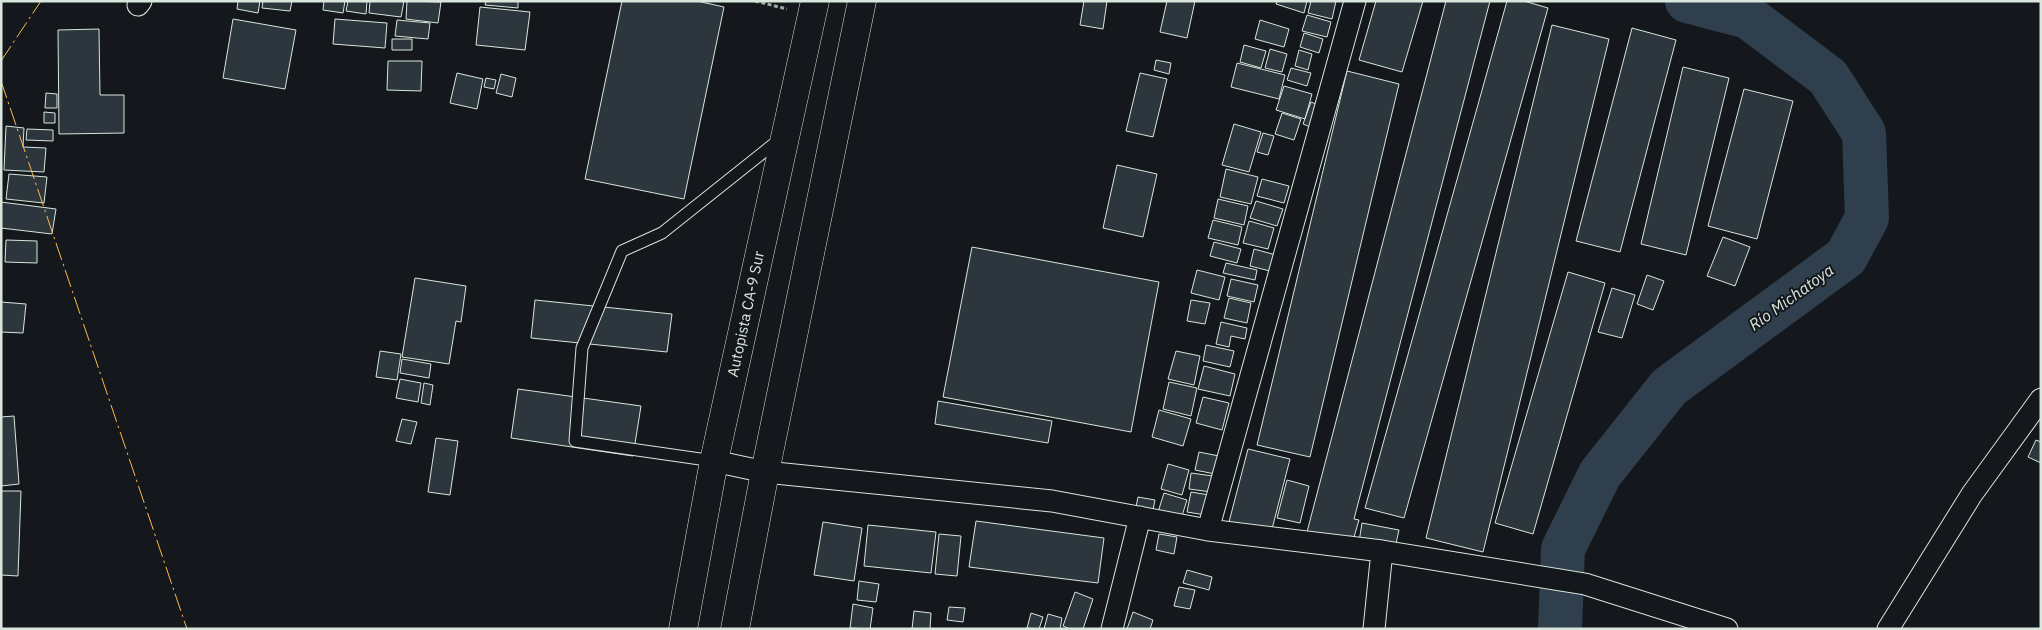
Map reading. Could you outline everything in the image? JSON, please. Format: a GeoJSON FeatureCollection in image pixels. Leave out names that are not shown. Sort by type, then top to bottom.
{"type":"FeatureCollection","features":[{"type":"Feature","properties":{"kind":"highway"},"geometry":{"type":"LineString","coordinates":[[735,629],[765,472],[862,1]]}},
{"type":"Feature","properties":{"kind":"highway","name":"Autopista CA-9 Sur"},"geometry":{"type":"LineString","coordinates":[[683,629],[714,461],[813,8]]}},
{"type":"Feature","properties":{"kind":"street"},"geometry":{"type":"LineString","coordinates":[[1208,530],[1356,1]]}},
{"type":"Feature","properties":{"kind":"street"},"geometry":{"type":"LineString","coordinates":[[1888,629],[1972,494],[2041,399]]}},
{"type":"Feature","properties":{"kind":"street"},"geometry":{"type":"LineString","coordinates":[[714,461],[765,472],[1052,501],[1208,530],[1382,551],[1585,584],[1728,629]]}},
{"type":"Feature","properties":{"kind":"street"},"geometry":{"type":"LineString","coordinates":[[1112,629],[1140,517]]}},
{"type":"Feature","properties":{"kind":"street"},"geometry":{"type":"LineString","coordinates":[[1374,629],[1382,551]]}},
{"type":"Feature","properties":{"kind":"lane"},"geometry":{"type":"LineString","coordinates":[[714,461],[576,441],[582,348],[622,251],[662,234],[786,135]]}},
{"type":"Feature","properties":{"kind":"path"},"geometry":{"type":"LineString","coordinates":[[755,1],[813,8]]}},
{"type":"Feature","properties":{"kind":"building"},"geometry":{"type":"Polygon","coordinates":[[[238,1],[260,1],[258,13],[237,9],[238,1]]]}},
{"type":"Feature","properties":{"kind":"building"},"geometry":{"type":"Polygon","coordinates":[[[263,1],[292,1],[290,11],[262,8],[263,1]]]}},
{"type":"Feature","properties":{"kind":"building"},"geometry":{"type":"Polygon","coordinates":[[[324,1],[345,1],[343,13],[323,10],[324,1]]]}},
{"type":"Feature","properties":{"kind":"building"},"geometry":{"type":"Polygon","coordinates":[[[348,1],[367,1],[366,14],[346,11],[348,1]]]}},
{"type":"Feature","properties":{"kind":"building"},"geometry":{"type":"Polygon","coordinates":[[[370,1],[404,1],[401,17],[369,13],[370,1]]]}},
{"type":"Feature","properties":{"kind":"building"},"geometry":{"type":"Polygon","coordinates":[[[407,1],[441,2],[438,23],[406,19],[407,1]]]}},
{"type":"Feature","properties":{"kind":"building"},"geometry":{"type":"Polygon","coordinates":[[[486,1],[518,1],[518,8],[485,5],[486,1]]]}},
{"type":"Feature","properties":{"kind":"building"},"geometry":{"type":"Polygon","coordinates":[[[622,1],[697,1],[724,7],[684,199],[585,179],[622,1]]]}},
{"type":"Feature","properties":{"kind":"building"},"geometry":{"type":"Polygon","coordinates":[[[1084,1],[1107,1],[1103,29],[1080,25],[1084,1]]]}},
{"type":"Feature","properties":{"kind":"building"},"geometry":{"type":"Polygon","coordinates":[[[1167,1],[1195,1],[1187,38],[1160,32],[1167,1]]]}},
{"type":"Feature","properties":{"kind":"building"},"geometry":{"type":"Polygon","coordinates":[[[1277,1],[1307,1],[1304,13],[1276,4],[1277,1]]]}},
{"type":"Feature","properties":{"kind":"building"},"geometry":{"type":"Polygon","coordinates":[[[1311,1],[1336,1],[1332,19],[1308,13],[1311,1]]]}},
{"type":"Feature","properties":{"kind":"building"},"geometry":{"type":"Polygon","coordinates":[[[1376,1],[1423,1],[1402,72],[1359,60],[1376,1]]]}},
{"type":"Feature","properties":{"kind":"building"},"geometry":{"type":"Polygon","coordinates":[[[1446,1],[1490,1],[1354,519],[1359,520],[1354,537],[1350,536],[1348,543],[1307,532],[1446,1]]]}},
{"type":"Feature","properties":{"kind":"building"},"geometry":{"type":"Polygon","coordinates":[[[1507,1],[1524,1],[1548,8],[1404,518],[1365,508],[1507,1]]]}},
{"type":"Feature","properties":{"kind":"building"},"geometry":{"type":"Polygon","coordinates":[[[480,7],[530,12],[525,50],[476,45],[480,7]]]}},
{"type":"Feature","properties":{"kind":"building"},"geometry":{"type":"Polygon","coordinates":[[[1307,15],[1331,22],[1327,37],[1302,31],[1307,15]]]}},
{"type":"Feature","properties":{"kind":"building"},"geometry":{"type":"Polygon","coordinates":[[[233,19],[296,30],[285,89],[223,78],[233,19]]]}},
{"type":"Feature","properties":{"kind":"building"},"geometry":{"type":"Polygon","coordinates":[[[335,19],[387,23],[385,48],[333,44],[335,19]]]}},
{"type":"Feature","properties":{"kind":"building"},"geometry":{"type":"Polygon","coordinates":[[[397,20],[430,23],[428,39],[395,36],[397,20]]]}},
{"type":"Feature","properties":{"kind":"building"},"geometry":{"type":"Polygon","coordinates":[[[1260,20],[1289,29],[1284,47],[1255,39],[1260,20]]]}},
{"type":"Feature","properties":{"kind":"building"},"geometry":{"type":"Polygon","coordinates":[[[1552,25],[1609,39],[1483,552],[1426,538],[1552,25]]]}},
{"type":"Feature","properties":{"kind":"building"},"geometry":{"type":"Polygon","coordinates":[[[1632,28],[1676,40],[1620,252],[1576,241],[1632,28]]]}},
{"type":"Feature","properties":{"kind":"building"},"geometry":{"type":"Polygon","coordinates":[[[99,29],[100,95],[124,95],[124,133],[59,134],[58,30],[99,29]]]}},
{"type":"Feature","properties":{"kind":"building"},"geometry":{"type":"Polygon","coordinates":[[[1304,33],[1323,39],[1319,53],[1300,47],[1304,33]]]}},
{"type":"Feature","properties":{"kind":"building"},"geometry":{"type":"Polygon","coordinates":[[[392,39],[412,39],[412,50],[392,50],[392,39]]]}},
{"type":"Feature","properties":{"kind":"building"},"geometry":{"type":"Polygon","coordinates":[[[1244,45],[1266,51],[1261,68],[1240,62],[1244,45]]]}},
{"type":"Feature","properties":{"kind":"building"},"geometry":{"type":"Polygon","coordinates":[[[1270,49],[1287,54],[1282,72],[1265,68],[1270,49]]]}},
{"type":"Feature","properties":{"kind":"building"},"geometry":{"type":"Polygon","coordinates":[[[1299,50],[1312,54],[1308,70],[1295,66],[1299,50]]]}},
{"type":"Feature","properties":{"kind":"building"},"geometry":{"type":"Polygon","coordinates":[[[1156,60],[1171,63],[1169,74],[1154,70],[1156,60]]]}},
{"type":"Feature","properties":{"kind":"building"},"geometry":{"type":"Polygon","coordinates":[[[388,61],[422,61],[421,91],[387,90],[388,61]]]}},
{"type":"Feature","properties":{"kind":"building"},"geometry":{"type":"Polygon","coordinates":[[[1237,63],[1285,75],[1279,99],[1231,87],[1237,63]]]}},
{"type":"Feature","properties":{"kind":"building"},"geometry":{"type":"Polygon","coordinates":[[[1683,67],[1729,78],[1686,255],[1641,244],[1683,67]]]}},
{"type":"Feature","properties":{"kind":"building"},"geometry":{"type":"Polygon","coordinates":[[[1291,68],[1311,73],[1307,86],[1287,80],[1291,68]]]}},
{"type":"Feature","properties":{"kind":"building"},"geometry":{"type":"Polygon","coordinates":[[[1347,71],[1399,84],[1310,457],[1257,445],[1347,71]]]}},
{"type":"Feature","properties":{"kind":"building"},"geometry":{"type":"Polygon","coordinates":[[[457,73],[483,79],[477,109],[450,103],[457,73]]]}},
{"type":"Feature","properties":{"kind":"building"},"geometry":{"type":"Polygon","coordinates":[[[1140,73],[1167,79],[1153,137],[1126,131],[1140,73]]]}},
{"type":"Feature","properties":{"kind":"building"},"geometry":{"type":"Polygon","coordinates":[[[501,74],[516,78],[512,97],[496,93],[501,74]]]}},
{"type":"Feature","properties":{"kind":"building"},"geometry":{"type":"Polygon","coordinates":[[[486,78],[496,80],[494,89],[484,87],[486,78]]]}},
{"type":"Feature","properties":{"kind":"building"},"geometry":{"type":"Polygon","coordinates":[[[1284,86],[1312,94],[1305,119],[1276,110],[1284,86]]]}},
{"type":"Feature","properties":{"kind":"building"},"geometry":{"type":"Polygon","coordinates":[[[1744,89],[1793,101],[1757,239],[1708,226],[1744,89]]]}},
{"type":"Feature","properties":{"kind":"building"},"geometry":{"type":"Polygon","coordinates":[[[46,93],[57,94],[57,108],[45,108],[46,93]]]}},
{"type":"Feature","properties":{"kind":"building"},"geometry":{"type":"Polygon","coordinates":[[[1311,102],[1323,107],[1315,129],[1303,124],[1311,102]]]}},
{"type":"Feature","properties":{"kind":"building"},"geometry":{"type":"Polygon","coordinates":[[[44,112],[55,113],[55,123],[44,123],[44,112]]]}},
{"type":"Feature","properties":{"kind":"building"},"geometry":{"type":"Polygon","coordinates":[[[1282,113],[1301,119],[1294,140],[1275,134],[1282,113]]]}},
{"type":"Feature","properties":{"kind":"building"},"geometry":{"type":"Polygon","coordinates":[[[1234,124],[1261,132],[1249,172],[1222,165],[1234,124]]]}},
{"type":"Feature","properties":{"kind":"building"},"geometry":{"type":"Polygon","coordinates":[[[6,126],[24,128],[23,147],[46,148],[44,172],[4,170],[6,126]]]}},
{"type":"Feature","properties":{"kind":"building"},"geometry":{"type":"Polygon","coordinates":[[[27,129],[53,130],[53,141],[26,140],[27,129]]]}},
{"type":"Feature","properties":{"kind":"building"},"geometry":{"type":"Polygon","coordinates":[[[1263,133],[1274,136],[1268,155],[1257,152],[1263,133]]]}},
{"type":"Feature","properties":{"kind":"building"},"geometry":{"type":"Polygon","coordinates":[[[1117,165],[1157,174],[1143,237],[1103,228],[1117,165]]]}},
{"type":"Feature","properties":{"kind":"building"},"geometry":{"type":"Polygon","coordinates":[[[1226,169],[1258,177],[1251,204],[1220,197],[1226,169]]]}},
{"type":"Feature","properties":{"kind":"building"},"geometry":{"type":"Polygon","coordinates":[[[9,174],[47,177],[44,203],[6,199],[9,174]]]}},
{"type":"Feature","properties":{"kind":"building"},"geometry":{"type":"Polygon","coordinates":[[[1262,179],[1289,186],[1284,203],[1257,196],[1262,179]]]}},
{"type":"Feature","properties":{"kind":"building"},"geometry":{"type":"Polygon","coordinates":[[[1218,199],[1248,206],[1244,225],[1214,218],[1218,199]]]}},
{"type":"Feature","properties":{"kind":"building"},"geometry":{"type":"Polygon","coordinates":[[[1256,201],[1283,209],[1277,226],[1250,218],[1256,201]]]}},
{"type":"Feature","properties":{"kind":"building"},"geometry":{"type":"Polygon","coordinates":[[[1,202],[56,209],[52,234],[1,228],[1,202]]]}},
{"type":"Feature","properties":{"kind":"building"},"geometry":{"type":"Polygon","coordinates":[[[1213,220],[1242,227],[1238,245],[1208,238],[1213,220]]]}},
{"type":"Feature","properties":{"kind":"building"},"geometry":{"type":"Polygon","coordinates":[[[1249,221],[1274,228],[1268,249],[1243,243],[1249,221]]]}},
{"type":"Feature","properties":{"kind":"building"},"geometry":{"type":"Polygon","coordinates":[[[1723,237],[1750,247],[1735,286],[1707,276],[1723,237]]]}},
{"type":"Feature","properties":{"kind":"building"},"geometry":{"type":"Polygon","coordinates":[[[6,240],[37,241],[37,263],[5,262],[6,240]]]}},
{"type":"Feature","properties":{"kind":"building"},"geometry":{"type":"Polygon","coordinates":[[[1214,242],[1241,249],[1237,263],[1210,256],[1214,242]]]}},
{"type":"Feature","properties":{"kind":"building"},"geometry":{"type":"Polygon","coordinates":[[[972,247],[1159,282],[1131,432],[943,397],[972,247]]]}},
{"type":"Feature","properties":{"kind":"building"},"geometry":{"type":"Polygon","coordinates":[[[1254,249],[1283,257],[1278,273],[1250,266],[1254,249]]]}},
{"type":"Feature","properties":{"kind":"building"},"geometry":{"type":"Polygon","coordinates":[[[1226,263],[1257,270],[1255,280],[1223,273],[1226,263]]]}},
{"type":"Feature","properties":{"kind":"building"},"geometry":{"type":"Polygon","coordinates":[[[1197,270],[1225,277],[1219,300],[1191,293],[1197,270]]]}},
{"type":"Feature","properties":{"kind":"building"},"geometry":{"type":"Polygon","coordinates":[[[1568,272],[1605,283],[1533,534],[1495,523],[1568,272]]]}},
{"type":"Feature","properties":{"kind":"building"},"geometry":{"type":"Polygon","coordinates":[[[1647,275],[1664,281],[1653,310],[1637,304],[1647,275]]]}},
{"type":"Feature","properties":{"kind":"building"},"geometry":{"type":"Polygon","coordinates":[[[415,278],[466,286],[461,322],[456,321],[449,364],[402,357],[415,278]]]}},
{"type":"Feature","properties":{"kind":"building"},"geometry":{"type":"Polygon","coordinates":[[[1231,279],[1258,285],[1254,302],[1227,296],[1231,279]]]}},
{"type":"Feature","properties":{"kind":"building"},"geometry":{"type":"Polygon","coordinates":[[[1612,288],[1635,295],[1622,338],[1598,332],[1612,288]]]}},
{"type":"Feature","properties":{"kind":"building"},"geometry":{"type":"Polygon","coordinates":[[[1229,298],[1251,303],[1247,323],[1224,318],[1229,298]]]}},
{"type":"Feature","properties":{"kind":"building"},"geometry":{"type":"Polygon","coordinates":[[[535,300],[672,314],[667,352],[531,338],[535,300]]]}},
{"type":"Feature","properties":{"kind":"building"},"geometry":{"type":"Polygon","coordinates":[[[1191,300],[1210,303],[1205,324],[1187,321],[1191,300]]]}},
{"type":"Feature","properties":{"kind":"building"},"geometry":{"type":"Polygon","coordinates":[[[1,302],[26,304],[23,333],[1,332],[1,302]]]}},
{"type":"Feature","properties":{"kind":"building"},"geometry":{"type":"Polygon","coordinates":[[[1221,322],[1247,328],[1245,339],[1231,336],[1229,347],[1216,344],[1221,322]]]}},
{"type":"Feature","properties":{"kind":"building"},"geometry":{"type":"Polygon","coordinates":[[[1206,345],[1234,351],[1230,367],[1203,361],[1206,345]]]}},
{"type":"Feature","properties":{"kind":"building"},"geometry":{"type":"Polygon","coordinates":[[[380,351],[401,354],[397,380],[376,377],[380,351]]]}},
{"type":"Feature","properties":{"kind":"building"},"geometry":{"type":"Polygon","coordinates":[[[1176,351],[1200,356],[1194,385],[1168,379],[1176,351]]]}},
{"type":"Feature","properties":{"kind":"building"},"geometry":{"type":"Polygon","coordinates":[[[402,359],[431,364],[429,378],[400,373],[402,359]]]}},
{"type":"Feature","properties":{"kind":"building"},"geometry":{"type":"Polygon","coordinates":[[[1204,366],[1235,374],[1230,396],[1198,389],[1204,366]]]}},
{"type":"Feature","properties":{"kind":"building"},"geometry":{"type":"Polygon","coordinates":[[[400,379],[421,383],[418,402],[396,398],[400,379]]]}},
{"type":"Feature","properties":{"kind":"building"},"geometry":{"type":"Polygon","coordinates":[[[1169,382],[1197,388],[1191,416],[1163,409],[1169,382]]]}},
{"type":"Feature","properties":{"kind":"building"},"geometry":{"type":"Polygon","coordinates":[[[424,383],[433,385],[430,405],[421,403],[424,383]]]}},
{"type":"Feature","properties":{"kind":"building"},"geometry":{"type":"Polygon","coordinates":[[[518,389],[641,406],[633,456],[511,438],[518,389]]]}},
{"type":"Feature","properties":{"kind":"building"},"geometry":{"type":"Polygon","coordinates":[[[1203,397],[1229,403],[1222,430],[1196,423],[1203,397]]]}},
{"type":"Feature","properties":{"kind":"building"},"geometry":{"type":"Polygon","coordinates":[[[938,401],[1052,421],[1048,443],[935,424],[938,401]]]}},
{"type":"Feature","properties":{"kind":"building"},"geometry":{"type":"Polygon","coordinates":[[[1159,410],[1191,419],[1183,446],[1152,437],[1159,410]]]}},
{"type":"Feature","properties":{"kind":"building"},"geometry":{"type":"Polygon","coordinates":[[[14,416],[19,484],[1,486],[1,417],[14,416]]]}},
{"type":"Feature","properties":{"kind":"building"},"geometry":{"type":"Polygon","coordinates":[[[402,419],[417,422],[411,444],[396,441],[402,419]]]}},
{"type":"Feature","properties":{"kind":"building"},"geometry":{"type":"Polygon","coordinates":[[[436,438],[458,441],[450,495],[428,492],[436,438]]]}},
{"type":"Feature","properties":{"kind":"building"},"geometry":{"type":"Polygon","coordinates":[[[2036,440],[2041,442],[2041,463],[2028,457],[2036,440]]]}},
{"type":"Feature","properties":{"kind":"building"},"geometry":{"type":"Polygon","coordinates":[[[1248,449],[1290,459],[1271,533],[1229,522],[1248,449]]]}},
{"type":"Feature","properties":{"kind":"building"},"geometry":{"type":"Polygon","coordinates":[[[1199,452],[1224,457],[1220,475],[1195,470],[1199,452]]]}},
{"type":"Feature","properties":{"kind":"building"},"geometry":{"type":"Polygon","coordinates":[[[1168,464],[1189,470],[1182,495],[1161,489],[1168,464]]]}},
{"type":"Feature","properties":{"kind":"building"},"geometry":{"type":"Polygon","coordinates":[[[1191,473],[1213,476],[1211,492],[1189,489],[1191,473]]]}},
{"type":"Feature","properties":{"kind":"building"},"geometry":{"type":"Polygon","coordinates":[[[1287,480],[1309,486],[1300,523],[1277,518],[1287,480]]]}},
{"type":"Feature","properties":{"kind":"building"},"geometry":{"type":"Polygon","coordinates":[[[1,491],[21,491],[18,576],[1,575],[1,491]]]}},
{"type":"Feature","properties":{"kind":"building"},"geometry":{"type":"Polygon","coordinates":[[[1191,492],[1209,495],[1206,515],[1187,512],[1191,492]]]}},
{"type":"Feature","properties":{"kind":"building"},"geometry":{"type":"Polygon","coordinates":[[[1164,493],[1187,500],[1181,519],[1158,512],[1164,493]]]}},
{"type":"Feature","properties":{"kind":"building"},"geometry":{"type":"Polygon","coordinates":[[[1138,497],[1155,500],[1153,510],[1136,507],[1138,497]]]}},
{"type":"Feature","properties":{"kind":"building"},"geometry":{"type":"Polygon","coordinates":[[[976,521],[1104,538],[1098,583],[969,567],[976,521]]]}},
{"type":"Feature","properties":{"kind":"building"},"geometry":{"type":"Polygon","coordinates":[[[823,522],[862,528],[854,581],[814,575],[823,522]]]}},
{"type":"Feature","properties":{"kind":"building"},"geometry":{"type":"Polygon","coordinates":[[[1362,523],[1399,530],[1395,548],[1359,542],[1362,523]]]}},
{"type":"Feature","properties":{"kind":"building"},"geometry":{"type":"Polygon","coordinates":[[[868,525],[936,532],[931,573],[864,566],[868,525]]]}},
{"type":"Feature","properties":{"kind":"building"},"geometry":{"type":"Polygon","coordinates":[[[939,534],[961,536],[957,576],[935,574],[939,534]]]}},
{"type":"Feature","properties":{"kind":"building"},"geometry":{"type":"Polygon","coordinates":[[[1159,534],[1177,537],[1174,554],[1156,550],[1159,534]]]}},
{"type":"Feature","properties":{"kind":"building"},"geometry":{"type":"Polygon","coordinates":[[[1187,570],[1212,577],[1209,590],[1183,583],[1187,570]]]}},
{"type":"Feature","properties":{"kind":"building"},"geometry":{"type":"Polygon","coordinates":[[[859,581],[879,584],[876,602],[857,600],[859,581]]]}},
{"type":"Feature","properties":{"kind":"building"},"geometry":{"type":"Polygon","coordinates":[[[1179,587],[1195,590],[1190,609],[1174,606],[1179,587]]]}},
{"type":"Feature","properties":{"kind":"building"},"geometry":{"type":"Polygon","coordinates":[[[1075,592],[1093,599],[1083,629],[1070,629],[1063,626],[1075,592]]]}},
{"type":"Feature","properties":{"kind":"building"},"geometry":{"type":"Polygon","coordinates":[[[853,604],[873,608],[870,629],[850,628],[853,604]]]}},
{"type":"Feature","properties":{"kind":"building"},"geometry":{"type":"Polygon","coordinates":[[[949,607],[965,608],[963,622],[947,620],[949,607]]]}},
{"type":"Feature","properties":{"kind":"building"},"geometry":{"type":"Polygon","coordinates":[[[914,611],[931,613],[930,629],[912,629],[914,611]]]}},
{"type":"Feature","properties":{"kind":"building"},"geometry":{"type":"Polygon","coordinates":[[[1133,612],[1153,620],[1150,629],[1127,629],[1133,612]]]}},
{"type":"Feature","properties":{"kind":"building"},"geometry":{"type":"Polygon","coordinates":[[[1031,613],[1043,617],[1039,629],[1027,628],[1031,613]]]}},
{"type":"Feature","properties":{"kind":"building"},"geometry":{"type":"Polygon","coordinates":[[[1048,614],[1062,618],[1060,629],[1044,629],[1048,614]]]}},
{"type":"Feature","properties":{"kind":"waterway","name":"Río Michatoya"},"geometry":{"type":"LineString","coordinates":[[1560,629],[1563,549],[1600,474],[1669,387],[1846,257],[1867,218],[1864,133],[1828,77],[1748,17],[1687,1]]}},
{"type":"Feature","properties":{"kind":"power"},"geometry":{"type":"LineString","coordinates":[[1,61],[41,1]]}},
{"type":"Feature","properties":{"kind":"power"},"geometry":{"type":"LineString","coordinates":[[1,81],[187,629]]}}]}
